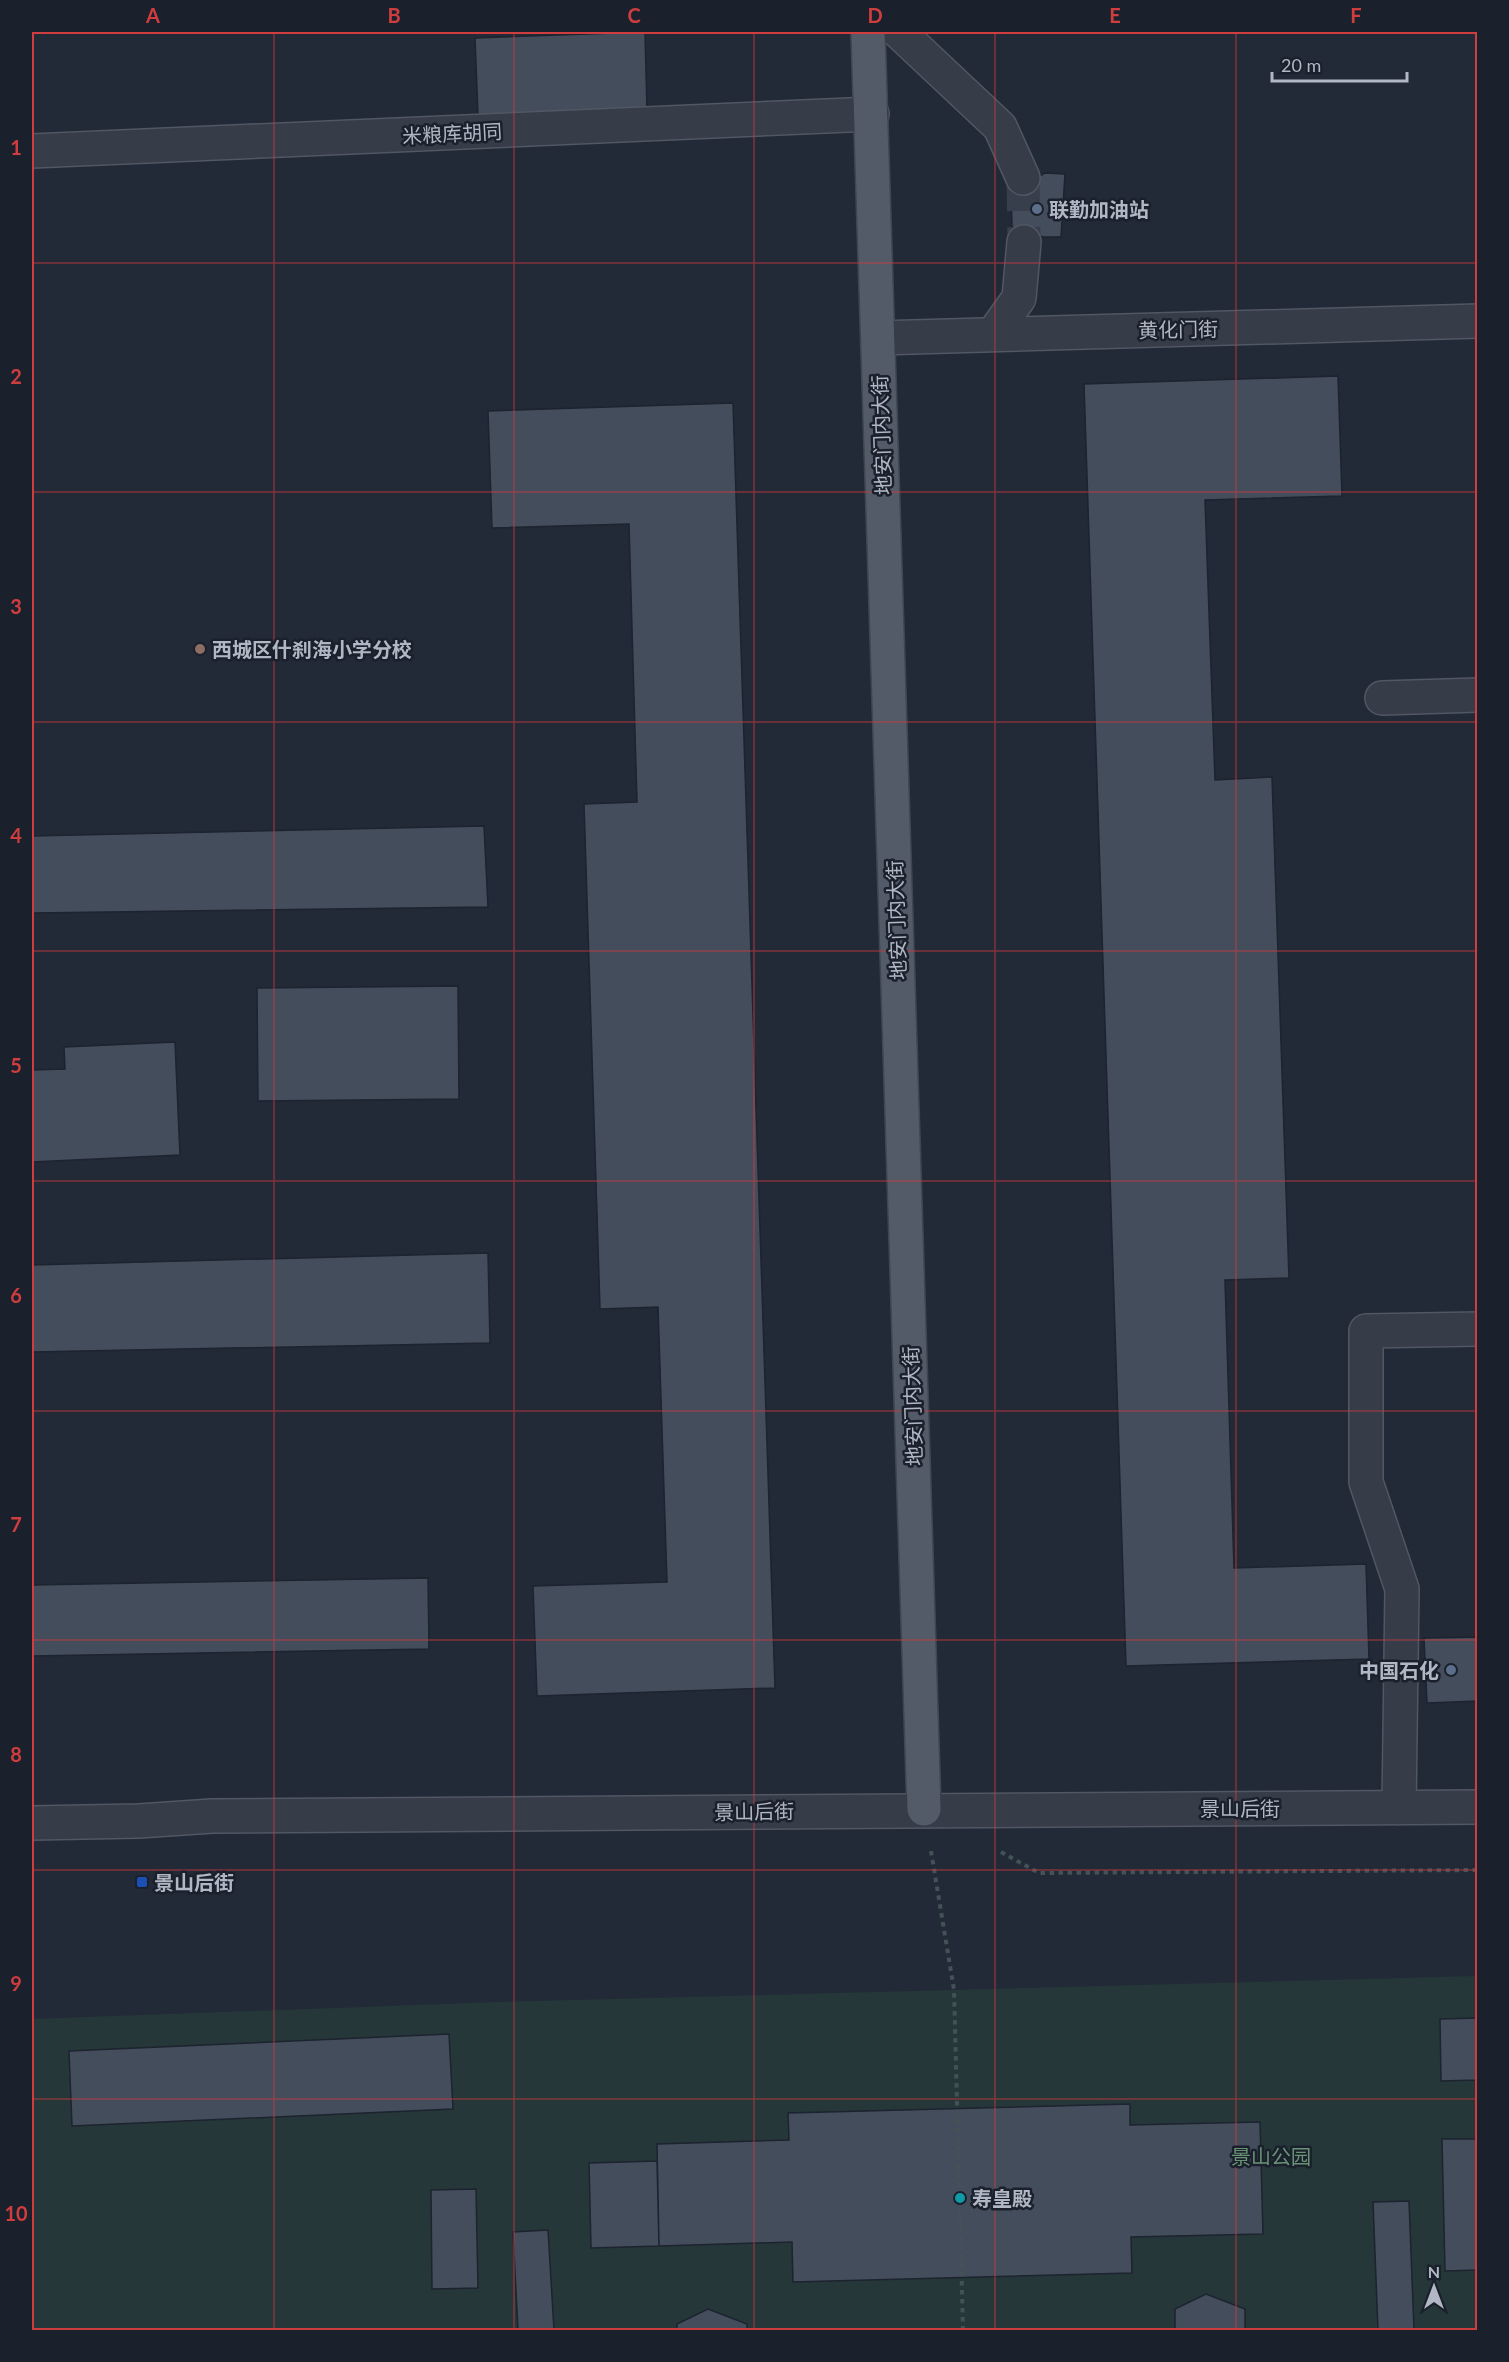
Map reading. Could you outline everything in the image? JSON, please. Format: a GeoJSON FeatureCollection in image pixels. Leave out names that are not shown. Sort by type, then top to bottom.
{"type":"FeatureCollection","features":[{"type":"Feature","properties":{"kind":"main road","name":"地安门内大街"},"geometry":{"type":"LineString","coordinates":[[868,32],[924,1809]]}},
{"type":"Feature","properties":{"kind":"street"},"geometry":{"type":"LineString","coordinates":[[899,32],[1000,127],[1023,178]]}},
{"type":"Feature","properties":{"kind":"street","name":"米粮库胡同"},"geometry":{"type":"LineString","coordinates":[[32,151],[872,114]]}},
{"type":"Feature","properties":{"kind":"street"},"geometry":{"type":"LineString","coordinates":[[994,333],[1019,298],[1024,242]]}},
{"type":"Feature","properties":{"kind":"street","name":"黄化门街"},"geometry":{"type":"LineString","coordinates":[[878,338],[1478,321]]}},
{"type":"Feature","properties":{"kind":"street"},"geometry":{"type":"LineString","coordinates":[[1382,698],[1478,695]]}},
{"type":"Feature","properties":{"kind":"street"},"geometry":{"type":"LineString","coordinates":[[1399,1808],[1402,1589],[1366,1482],[1366,1331],[1478,1329]]}},
{"type":"Feature","properties":{"kind":"street","name":"景山后街"},"geometry":{"type":"LineString","coordinates":[[32,1822],[139,1821],[212,1816],[924,1809],[1478,1807]]}},
{"type":"Feature","properties":{"kind":"path"},"geometry":{"type":"LineString","coordinates":[[924,1809],[954,1990],[963,2331]]}},
{"type":"Feature","properties":{"kind":"path"},"geometry":{"type":"LineString","coordinates":[[997,1850],[1039,1873],[1478,1870]]}},
{"type":"Feature","properties":{"kind":"green space","name":"景山公园"},"geometry":{"type":"Polygon","coordinates":[[[1477,1976],[1477,2330],[32,2330],[32,2019],[497,2002],[1477,1976]]]}},
{"type":"Feature","properties":{"kind":"building"},"geometry":{"type":"Polygon","coordinates":[[[645,32],[647,111],[478,116],[475,38],[645,32]]]}},
{"type":"Feature","properties":{"kind":"building","name":"联勤加油站"},"geometry":{"type":"Polygon","coordinates":[[[1045,173],[1065,174],[1061,237],[1043,237],[1012,227],[1011,192],[1045,173]]]}},
{"type":"Feature","properties":{"kind":"building"},"geometry":{"type":"Polygon","coordinates":[[[1338,376],[1342,496],[1205,500],[1215,780],[1272,777],[1289,1278],[1225,1280],[1234,1568],[1366,1564],[1369,1659],[1126,1666],[1084,384],[1338,376]]]}},
{"type":"Feature","properties":{"kind":"building"},"geometry":{"type":"Polygon","coordinates":[[[733,403],[775,1688],[537,1696],[533,1586],[667,1582],[658,1307],[600,1309],[584,804],[637,802],[629,524],[492,528],[488,411],[733,403]]]}},
{"type":"Feature","properties":{"kind":"building"},"geometry":{"type":"Polygon","coordinates":[[[484,826],[488,907],[32,913],[32,836],[484,826]]]}},
{"type":"Feature","properties":{"kind":"building"},"geometry":{"type":"Polygon","coordinates":[[[458,986],[459,1099],[258,1101],[257,988],[458,986]]]}},
{"type":"Feature","properties":{"kind":"building"},"geometry":{"type":"Polygon","coordinates":[[[175,1042],[180,1155],[32,1162],[32,1070],[65,1069],[64,1047],[175,1042]]]}},
{"type":"Feature","properties":{"kind":"building"},"geometry":{"type":"Polygon","coordinates":[[[488,1253],[490,1343],[32,1352],[32,1265],[488,1253]]]}},
{"type":"Feature","properties":{"kind":"building"},"geometry":{"type":"Polygon","coordinates":[[[428,1578],[429,1649],[32,1656],[32,1585],[428,1578]]]}},
{"type":"Feature","properties":{"kind":"building","name":"中国石化"},"geometry":{"type":"Polygon","coordinates":[[[1478,1637],[1478,1701],[1427,1703],[1424,1638],[1478,1637]]]}},
{"type":"Feature","properties":{"kind":"building"},"geometry":{"type":"Polygon","coordinates":[[[1478,2018],[1478,2080],[1441,2081],[1440,2019],[1478,2018]]]}},
{"type":"Feature","properties":{"kind":"building"},"geometry":{"type":"Polygon","coordinates":[[[449,2034],[453,2109],[72,2126],[69,2051],[449,2034]]]}},
{"type":"Feature","properties":{"kind":"building","name":"寿皇殿"},"geometry":{"type":"Polygon","coordinates":[[[1130,2104],[1130,2125],[1260,2122],[1263,2234],[1131,2237],[1132,2273],[793,2282],[792,2242],[659,2246],[657,2144],[789,2140],[788,2113],[1130,2104]]]}},
{"type":"Feature","properties":{"kind":"building"},"geometry":{"type":"Polygon","coordinates":[[[1442,2139],[1478,2139],[1478,2270],[1445,2271],[1442,2139]]]}},
{"type":"Feature","properties":{"kind":"building"},"geometry":{"type":"Polygon","coordinates":[[[657,2161],[659,2246],[591,2248],[589,2163],[657,2161]]]}},
{"type":"Feature","properties":{"kind":"building"},"geometry":{"type":"Polygon","coordinates":[[[476,2189],[478,2288],[432,2289],[431,2190],[476,2189]]]}},
{"type":"Feature","properties":{"kind":"building"},"geometry":{"type":"Polygon","coordinates":[[[1409,2201],[1414,2330],[1378,2330],[1373,2202],[1409,2201]]]}},
{"type":"Feature","properties":{"kind":"building"},"geometry":{"type":"Polygon","coordinates":[[[548,2230],[554,2330],[518,2330],[513,2232],[548,2230]]]}},
{"type":"Feature","properties":{"kind":"building"},"geometry":{"type":"Polygon","coordinates":[[[1206,2294],[1245,2309],[1245,2330],[1175,2330],[1175,2309],[1206,2294]]]}},
{"type":"Feature","properties":{"kind":"building"},"geometry":{"type":"Polygon","coordinates":[[[708,2309],[747,2324],[747,2330],[677,2330],[677,2324],[708,2309]]]}},
{"type":"Feature","properties":{"kind":"tunnel"},"geometry":{"type":"LineString","coordinates":[[1023,178],[1024,242]]}},
{"type":"Feature","properties":{"kind":"place","name":"联勤加油站"},"geometry":{"type":"Point","coordinates":[1037,209]}},
{"type":"Feature","properties":{"kind":"place","name":"西城区什刹海小学分校"},"geometry":{"type":"Point","coordinates":[200,649]}},
{"type":"Feature","properties":{"kind":"place","name":"中国石化"},"geometry":{"type":"Point","coordinates":[1451,1670]}},
{"type":"Feature","properties":{"kind":"place","name":"景山后街"},"geometry":{"type":"Point","coordinates":[142,1882]}},
{"type":"Feature","properties":{"kind":"place","name":"寿皇殿"},"geometry":{"type":"Point","coordinates":[960,2198]}}]}
